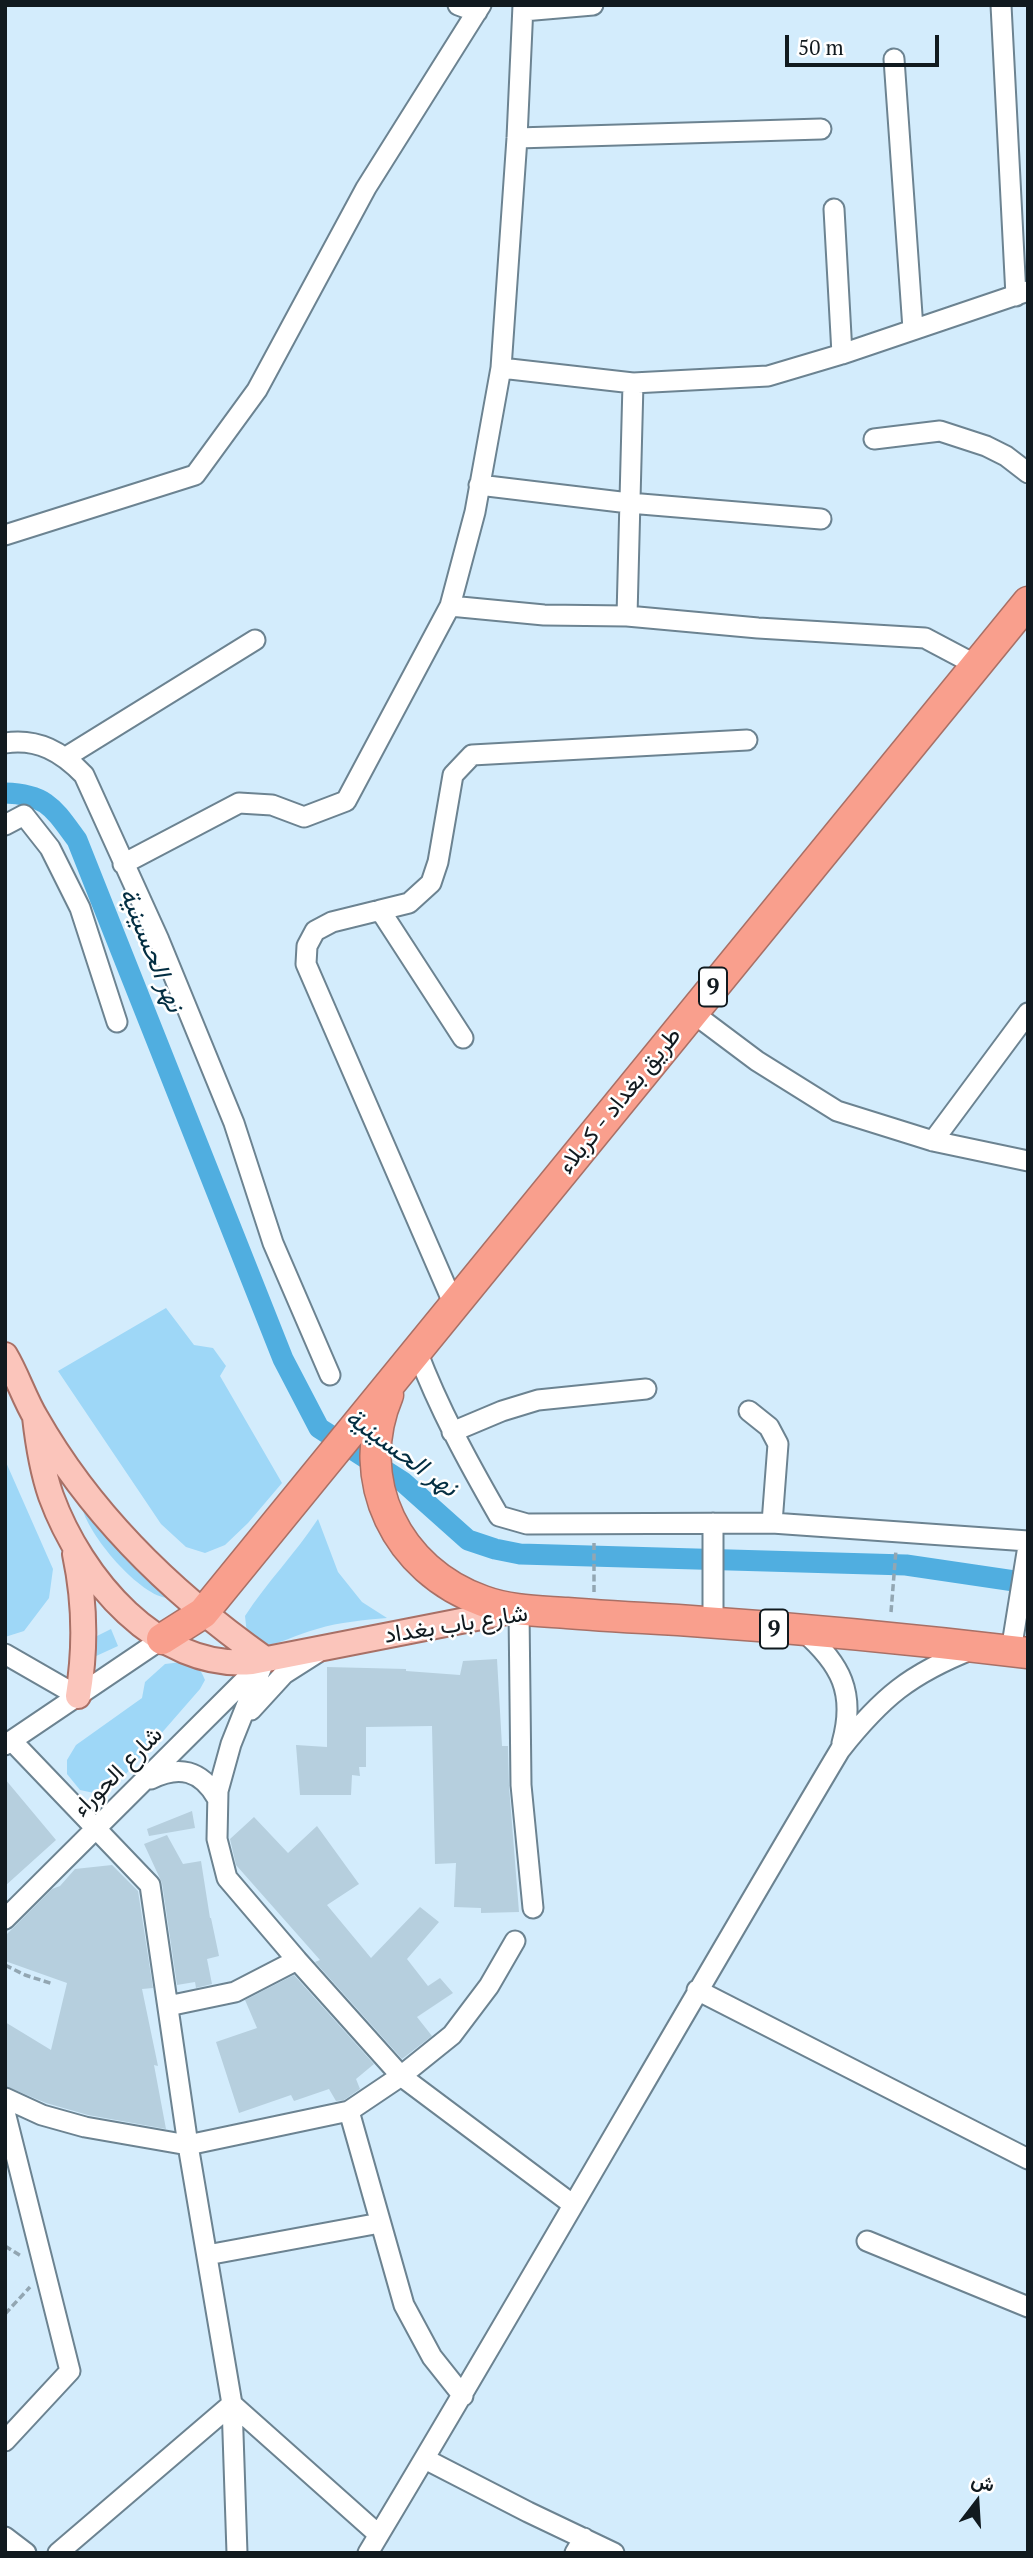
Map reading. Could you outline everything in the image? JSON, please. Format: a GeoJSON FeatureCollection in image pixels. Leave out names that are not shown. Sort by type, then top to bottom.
{"type":"FeatureCollection","features":[{"type":"Feature","properties":{"kind":"highway","name":"طريق بغداد - كربلاء"},"geometry":{"type":"LineString","coordinates":[[162,1639],[203,1613],[396,1380],[454,1305],[1028,602]]}},
{"type":"Feature","properties":{"kind":"highway","name":"9"},"geometry":{"type":"LineString","coordinates":[[396,1380],[376,1446],[377,1483],[393,1525],[412,1553],[445,1582],[467,1595],[519,1610]]}},
{"type":"Feature","properties":{"kind":"highway","name":"شارع باب بغداد"},"geometry":{"type":"LineString","coordinates":[[519,1610],[713,1623],[977,1648],[1018,1642]]}},
{"type":"Feature","properties":{"kind":"main road"},"geometry":{"type":"LineString","coordinates":[[6,1359],[35,1417],[102,1512],[149,1563],[203,1613],[265,1659]]}},
{"type":"Feature","properties":{"kind":"main road"},"geometry":{"type":"LineString","coordinates":[[35,1417],[43,1469],[56,1507],[73,1543],[82,1594],[84,1635],[78,1696]]}},
{"type":"Feature","properties":{"kind":"main road","name":"شارع باب بغداد"},"geometry":{"type":"LineString","coordinates":[[73,1543],[112,1596],[162,1639],[186,1652],[211,1660],[238,1663],[265,1659],[519,1610]]}},
{"type":"Feature","properties":{"kind":"street"},"geometry":{"type":"LineString","coordinates":[[123,864],[239,803],[272,805],[304,817],[346,801],[450,606],[480,485],[501,369],[523,8],[593,5]]}},
{"type":"Feature","properties":{"kind":"street"},"geometry":{"type":"LineString","coordinates":[[501,369],[633,383],[768,376],[1022,294],[1001,5]]}},
{"type":"Feature","properties":{"kind":"street"},"geometry":{"type":"LineString","coordinates":[[5,535],[195,475],[257,390],[366,188],[472,7]]}},
{"type":"Feature","properties":{"kind":"street"},"geometry":{"type":"LineString","coordinates":[[894,60],[913,329]]}},
{"type":"Feature","properties":{"kind":"street"},"geometry":{"type":"LineString","coordinates":[[517,138],[821,129]]}},
{"type":"Feature","properties":{"kind":"street"},"geometry":{"type":"LineString","coordinates":[[834,209],[842,354]]}},
{"type":"Feature","properties":{"kind":"street"},"geometry":{"type":"LineString","coordinates":[[626,616],[633,383]]}},
{"type":"Feature","properties":{"kind":"street"},"geometry":{"type":"LineString","coordinates":[[874,439],[940,431],[996,451],[1028,473]]}},
{"type":"Feature","properties":{"kind":"street"},"geometry":{"type":"LineString","coordinates":[[480,485],[629,503],[821,519]]}},
{"type":"Feature","properties":{"kind":"street"},"geometry":{"type":"LineString","coordinates":[[450,606],[544,615],[626,616],[758,628],[925,638],[976,665]]}},
{"type":"Feature","properties":{"kind":"street"},"geometry":{"type":"LineString","coordinates":[[66,757],[256,640]]}},
{"type":"Feature","properties":{"kind":"street"},"geometry":{"type":"LineString","coordinates":[[454,1305],[306,964],[307,946],[315,931],[332,922],[409,903],[431,883],[438,862],[453,775],[472,755],[747,740]]}},
{"type":"Feature","properties":{"kind":"street"},"geometry":{"type":"LineString","coordinates":[[5,743],[20,741],[45,746],[66,757],[84,775],[159,940],[229,1111],[273,1243],[330,1375]]}},
{"type":"Feature","properties":{"kind":"street"},"geometry":{"type":"LineString","coordinates":[[5,825],[24,815],[50,848],[80,908],[117,1022]]}},
{"type":"Feature","properties":{"kind":"street"},"geometry":{"type":"LineString","coordinates":[[380,910],[463,1038]]}},
{"type":"Feature","properties":{"kind":"street"},"geometry":{"type":"LineString","coordinates":[[692,1013],[757,1061],[837,1111],[933,1140],[1028,1161]]}},
{"type":"Feature","properties":{"kind":"street"},"geometry":{"type":"LineString","coordinates":[[933,1140],[1028,1013]]}},
{"type":"Feature","properties":{"kind":"street"},"geometry":{"type":"LineString","coordinates":[[396,1380],[434,1396],[499,1516],[527,1524],[772,1523],[1028,1543],[1018,1642]]}},
{"type":"Feature","properties":{"kind":"street"},"geometry":{"type":"LineString","coordinates":[[452,1432],[502,1411],[538,1400],[646,1389]]}},
{"type":"Feature","properties":{"kind":"street"},"geometry":{"type":"LineString","coordinates":[[749,1411],[769,1427],[778,1444],[772,1523]]}},
{"type":"Feature","properties":{"kind":"street"},"geometry":{"type":"LineString","coordinates":[[713,1523],[713,1623]]}},
{"type":"Feature","properties":{"kind":"street"},"geometry":{"type":"LineString","coordinates":[[519,1610],[521,1785],[533,1908]]}},
{"type":"Feature","properties":{"kind":"street"},"geometry":{"type":"LineString","coordinates":[[803,1631],[824,1649],[839,1671],[847,1698],[847,1724],[840,1750]]}},
{"type":"Feature","properties":{"kind":"street"},"geometry":{"type":"LineString","coordinates":[[162,1639],[9,1743],[150,1885],[188,2145],[232,2404],[237,2553]]}},
{"type":"Feature","properties":{"kind":"street"},"geometry":{"type":"LineString","coordinates":[[231,1744],[248,1713],[271,1686],[299,1664],[330,1647]]}},
{"type":"Feature","properties":{"kind":"street"},"geometry":{"type":"LineString","coordinates":[[368,2553],[463,2396],[572,2204],[840,1750],[867,1716],[900,1687],[936,1664],[977,1648]]}},
{"type":"Feature","properties":{"kind":"street"},"geometry":{"type":"LineString","coordinates":[[5,1654],[78,1696]]}},
{"type":"Feature","properties":{"kind":"street"},"geometry":{"type":"LineString","coordinates":[[265,1659],[223,1767],[217,1798],[217,1839],[227,1878],[297,1961],[401,2076],[572,2204]]}},
{"type":"Feature","properties":{"kind":"street","name":"شارع الحوراء"},"geometry":{"type":"LineString","coordinates":[[5,1919],[265,1659]]}},
{"type":"Feature","properties":{"kind":"street"},"geometry":{"type":"LineString","coordinates":[[140,1784],[168,1770],[182,1771],[209,1784],[217,1798]]}},
{"type":"Feature","properties":{"kind":"street"},"geometry":{"type":"LineString","coordinates":[[5,2098],[42,2115],[85,2127],[188,2145],[349,2110],[401,2076],[452,2035],[489,1986],[515,1941]]}},
{"type":"Feature","properties":{"kind":"street"},"geometry":{"type":"LineString","coordinates":[[168,2006],[235,1992],[297,1961]]}},
{"type":"Feature","properties":{"kind":"street"},"geometry":{"type":"LineString","coordinates":[[697,1990],[1028,2159]]}},
{"type":"Feature","properties":{"kind":"street"},"geometry":{"type":"LineString","coordinates":[[349,2110],[404,2305],[432,2357],[463,2396]]}},
{"type":"Feature","properties":{"kind":"street"},"geometry":{"type":"LineString","coordinates":[[5,2112],[70,2371],[5,2441]]}},
{"type":"Feature","properties":{"kind":"street"},"geometry":{"type":"LineString","coordinates":[[207,2255],[380,2223]]}},
{"type":"Feature","properties":{"kind":"street"},"geometry":{"type":"LineString","coordinates":[[867,2241],[1028,2307]]}},
{"type":"Feature","properties":{"kind":"street"},"geometry":{"type":"LineString","coordinates":[[232,2404],[379,2535]]}},
{"type":"Feature","properties":{"kind":"street"},"geometry":{"type":"LineString","coordinates":[[58,2553],[232,2404]]}},
{"type":"Feature","properties":{"kind":"street"},"geometry":{"type":"LineString","coordinates":[[425,2459],[528,2512],[579,2545],[614,2553]]}},
{"type":"Feature","properties":{"kind":"street"},"geometry":{"type":"LineString","coordinates":[[5,2537],[26,2553]]}},
{"type":"Feature","properties":{"kind":"path"},"geometry":{"type":"LineString","coordinates":[[594,1543],[594,1586]]}},
{"type":"Feature","properties":{"kind":"path"},"geometry":{"type":"LineString","coordinates":[[892,1602],[896,1551]]}},
{"type":"Feature","properties":{"kind":"path"},"geometry":{"type":"LineString","coordinates":[[5,1965],[53,1984]]}},
{"type":"Feature","properties":{"kind":"path"},"geometry":{"type":"LineString","coordinates":[[5,2314],[45,2270]]}},
{"type":"Feature","properties":{"kind":"shaded area"},"geometry":{"type":"Polygon","coordinates":[[[166,1308],[194,1345],[213,1348],[226,1366],[220,1376],[282,1483],[225,1545],[205,1553],[186,1547],[161,1524],[58,1371],[166,1308]]]}},
{"type":"Feature","properties":{"kind":"shaded area"},"geometry":{"type":"Polygon","coordinates":[[[5,1460],[53,1569],[49,1598],[24,1631],[5,1637],[5,1460]]]}},
{"type":"Feature","properties":{"kind":"shaded area"},"geometry":{"type":"Polygon","coordinates":[[[85,1504],[108,1539],[169,1598],[144,1587],[116,1562],[93,1532],[82,1506],[85,1504]]]}},
{"type":"Feature","properties":{"kind":"shaded area"},"geometry":{"type":"Polygon","coordinates":[[[318,1519],[338,1572],[362,1602],[387,1618],[334,1625],[274,1644],[259,1646],[247,1634],[245,1616],[318,1519]]]}},
{"type":"Feature","properties":{"kind":"shaded area"},"geometry":{"type":"Polygon","coordinates":[[[111,1629],[118,1646],[94,1657],[87,1641],[111,1629]]]}},
{"type":"Feature","properties":{"kind":"shaded area"},"geometry":{"type":"Polygon","coordinates":[[[182,1662],[194,1665],[201,1672],[205,1680],[200,1689],[125,1775],[109,1789],[94,1793],[80,1790],[67,1774],[67,1760],[76,1745],[142,1698],[145,1682],[165,1664],[182,1662]]]}},
{"type":"Feature","properties":{"kind":"building"},"geometry":{"type":"Polygon","coordinates":[[[497,1659],[502,1746],[508,1746],[519,1912],[481,1913],[481,1908],[454,1907],[456,1863],[435,1864],[432,1726],[366,1727],[366,1767],[359,1767],[360,1776],[352,1775],[351,1795],[300,1795],[296,1745],[327,1747],[327,1667],[406,1669],[460,1675],[463,1661],[497,1659]]]}},
{"type":"Feature","properties":{"kind":"building"},"geometry":{"type":"Polygon","coordinates":[[[5,1779],[56,1840],[5,1886],[5,1779]]]}},
{"type":"Feature","properties":{"kind":"building"},"geometry":{"type":"Polygon","coordinates":[[[192,1811],[195,1828],[149,1836],[147,1829],[192,1811]]]}},
{"type":"Feature","properties":{"kind":"building"},"geometry":{"type":"Polygon","coordinates":[[[254,1817],[288,1853],[317,1826],[359,1884],[327,1905],[371,1958],[420,1907],[439,1922],[407,1959],[428,1986],[440,1978],[453,1993],[417,2017],[432,2036],[402,2059],[315,1962],[320,1960],[236,1865],[230,1839],[254,1817]]]}},
{"type":"Feature","properties":{"kind":"building"},"geometry":{"type":"Polygon","coordinates":[[[167,1835],[183,1864],[201,1861],[219,1956],[207,1959],[212,1984],[196,1988],[195,1982],[177,1985],[162,1883],[144,1844],[167,1835]]]}},
{"type":"Feature","properties":{"kind":"building"},"geometry":{"type":"Polygon","coordinates":[[[112,1865],[138,1891],[153,1988],[142,1989],[158,2066],[154,2065],[166,2129],[88,2115],[46,2103],[5,2086],[5,2022],[51,2050],[67,1983],[5,1961],[5,1936],[75,1869],[112,1865]]]}},
{"type":"Feature","properties":{"kind":"building"},"geometry":{"type":"Polygon","coordinates":[[[294,1975],[374,2064],[356,2079],[360,2089],[344,2100],[336,2101],[329,2089],[294,2101],[291,2095],[239,2113],[216,2042],[257,2028],[245,2000],[294,1975]]]}},
{"type":"Feature","properties":{"kind":"waterway","name":"نهر الحسينية"},"geometry":{"type":"LineString","coordinates":[[5,793],[31,796],[48,805],[77,840],[283,1359],[319,1428],[403,1482],[468,1540],[495,1549],[520,1554],[906,1565],[1028,1583]]}}]}
